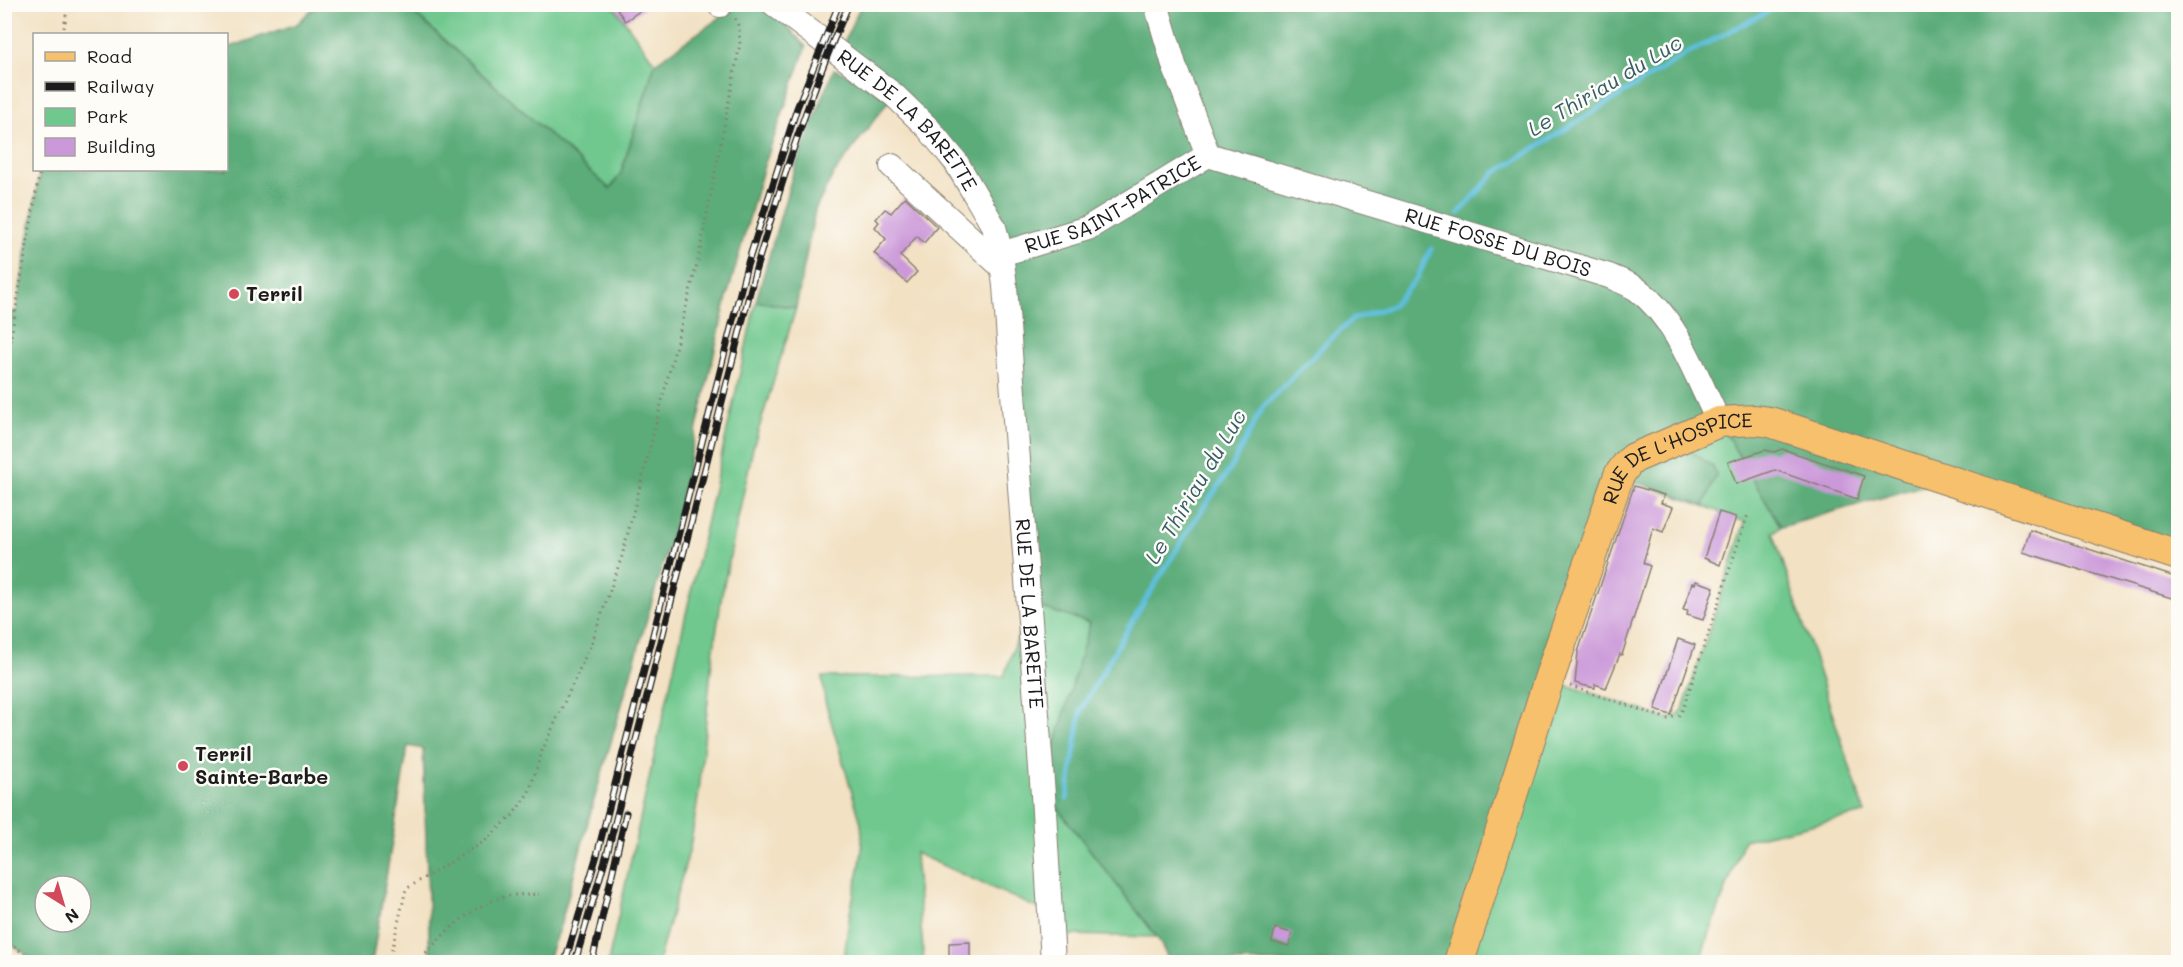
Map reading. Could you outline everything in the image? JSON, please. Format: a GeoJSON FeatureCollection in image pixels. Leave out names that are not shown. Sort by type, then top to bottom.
{"type":"FeatureCollection","features":[{"type":"Feature","properties":{"kind":"main road","name":"RUE DE L'HOSPICE"},"geometry":{"type":"LineString","coordinates":[[1459,963],[1549,679],[1619,475],[1634,458],[1719,422],[1755,420],[1770,422],[2178,555]]}},
{"type":"Feature","properties":{"kind":"street","name":"RUE DE LA BARETTE"},"geometry":{"type":"LineString","coordinates":[[774,4],[894,95],[928,128],[956,162],[994,227],[1002,260],[1043,795],[1053,963]]}},
{"type":"Feature","properties":{"kind":"street","name":"RUE SAINT-PATRICE"},"geometry":{"type":"LineString","coordinates":[[1002,260],[1088,228],[1208,155],[1175,68],[1156,4]]}},
{"type":"Feature","properties":{"kind":"street","name":"RUE FOSSE DU BOIS"},"geometry":{"type":"LineString","coordinates":[[1208,155],[1609,276],[1636,288],[1657,307],[1671,326],[1719,422]]}},
{"type":"Feature","properties":{"kind":"street","name":"RUE DE LA BARETTE"},"geometry":{"type":"LineString","coordinates":[[892,166],[1002,260]]}},
{"type":"Feature","properties":{"kind":"path"},"geometry":{"type":"LineString","coordinates":[[63,33],[68,4]]}},
{"type":"Feature","properties":{"kind":"path"},"geometry":{"type":"LineString","coordinates":[[389,963],[406,889],[486,841],[513,815],[529,792],[542,751],[592,642],[622,556],[698,260],[741,44],[735,17],[720,5]]}},
{"type":"Feature","properties":{"kind":"path"},"geometry":{"type":"LineString","coordinates":[[4,377],[40,171]]}},
{"type":"Feature","properties":{"kind":"path"},"geometry":{"type":"LineString","coordinates":[[1549,679],[1668,719],[1679,715],[1683,709],[1748,514]]}},
{"type":"Feature","properties":{"kind":"path"},"geometry":{"type":"LineString","coordinates":[[418,963],[435,942],[478,909],[503,897],[539,894]]}},
{"type":"Feature","properties":{"kind":"path"},"geometry":{"type":"LineString","coordinates":[[4,940],[37,963]]}},
{"type":"Feature","properties":{"kind":"green space"},"geometry":{"type":"Polygon","coordinates":[[[316,5],[405,5],[610,189],[621,173],[655,63],[738,5],[768,5],[806,47],[763,169],[727,297],[676,519],[590,814],[561,923],[547,962],[430,962],[423,749],[408,746],[372,962],[37,962],[5,940],[4,310],[16,312],[40,171],[228,171],[228,48],[297,24],[316,5]]]}},
{"type":"Feature","properties":{"kind":"green space"},"geometry":{"type":"Polygon","coordinates":[[[405,5],[613,5],[655,63],[621,173],[611,190],[405,5]]]}},
{"type":"Feature","properties":{"kind":"green space"},"geometry":{"type":"Polygon","coordinates":[[[861,5],[2178,5],[2178,555],[1946,479],[1781,527],[1719,422],[1676,440],[1713,467],[1716,474],[1704,506],[1619,476],[1459,962],[1170,962],[1157,937],[1053,802],[1052,757],[1090,623],[1029,604],[994,227],[893,95],[833,175],[815,210],[796,308],[756,301],[793,173],[834,69],[892,94],[844,42],[861,5]]]}},
{"type":"Feature","properties":{"kind":"green space"},"geometry":{"type":"Polygon","coordinates":[[[756,301],[796,308],[753,448],[722,594],[711,669],[699,792],[690,848],[658,962],[608,962],[756,301]]]}},
{"type":"Feature","properties":{"kind":"green space"},"geometry":{"type":"Polygon","coordinates":[[[1719,422],[1781,527],[1773,532],[1865,813],[1744,840],[1699,962],[1459,962],[1549,679],[1668,719],[1679,715],[1683,709],[1745,522],[1704,506],[1716,474],[1713,467],[1675,440],[1719,422]]]}},
{"type":"Feature","properties":{"kind":"green space"},"geometry":{"type":"Polygon","coordinates":[[[1029,604],[1090,623],[1052,757],[1053,802],[1157,937],[1069,935],[1062,962],[1050,914],[915,853],[924,962],[844,962],[849,918],[861,858],[862,833],[825,701],[822,677],[1004,676],[1029,604]]]}},
{"type":"Feature","properties":{"kind":"building"},"geometry":{"type":"Polygon","coordinates":[[[625,4],[650,4],[625,21],[617,9],[625,4]]]}},
{"type":"Feature","properties":{"kind":"building"},"geometry":{"type":"Polygon","coordinates":[[[905,197],[937,227],[924,243],[917,236],[900,256],[917,272],[907,283],[874,253],[886,239],[875,227],[879,222],[876,219],[885,209],[891,213],[905,197]]]}},
{"type":"Feature","properties":{"kind":"building"},"geometry":{"type":"Polygon","coordinates":[[[1782,449],[1864,476],[1857,499],[1775,470],[1736,484],[1728,462],[1765,450],[1774,452],[1782,449]]]}},
{"type":"Feature","properties":{"kind":"building"},"geometry":{"type":"Polygon","coordinates":[[[1634,486],[1664,495],[1661,503],[1673,507],[1663,532],[1653,528],[1643,563],[1650,566],[1622,655],[1620,654],[1606,688],[1595,684],[1595,688],[1575,683],[1578,652],[1634,486]]]}},
{"type":"Feature","properties":{"kind":"building"},"geometry":{"type":"Polygon","coordinates":[[[1719,512],[1736,517],[1720,565],[1704,558],[1719,512]]]}},
{"type":"Feature","properties":{"kind":"building"},"geometry":{"type":"Polygon","coordinates":[[[2030,530],[2178,578],[2178,600],[2023,552],[2030,530]]]}},
{"type":"Feature","properties":{"kind":"building"},"geometry":{"type":"Polygon","coordinates":[[[1696,581],[1714,587],[1703,620],[1687,615],[1688,611],[1683,610],[1692,583],[1695,584],[1696,581]]]}},
{"type":"Feature","properties":{"kind":"building"},"geometry":{"type":"Polygon","coordinates":[[[1678,639],[1695,645],[1671,715],[1655,710],[1678,639]]]}},
{"type":"Feature","properties":{"kind":"building"},"geometry":{"type":"Polygon","coordinates":[[[1275,928],[1292,933],[1289,946],[1272,942],[1275,928]]]}},
{"type":"Feature","properties":{"kind":"building"},"geometry":{"type":"Polygon","coordinates":[[[970,942],[970,963],[949,963],[949,943],[970,942]]]}},
{"type":"Feature","properties":{"kind":"waterway","name":"Le Thiriau du Luc"},"geometry":{"type":"LineString","coordinates":[[1459,213],[1495,173],[1688,53],[1782,4]]}},
{"type":"Feature","properties":{"kind":"waterway","name":"Le Thiriau du Luc"},"geometry":{"type":"LineString","coordinates":[[1067,799],[1081,710],[1122,638],[1195,520],[1231,468],[1262,408],[1353,319],[1392,306],[1417,278],[1431,249]]}},
{"type":"Feature","properties":{"kind":"railway"},"geometry":{"type":"LineString","coordinates":[[565,962],[597,855],[746,269],[797,108],[839,4]]}},
{"type":"Feature","properties":{"kind":"railway"},"geometry":{"type":"LineString","coordinates":[[575,962],[608,850],[755,272],[798,136],[849,4]]}},
{"type":"Feature","properties":{"kind":"railway"},"geometry":{"type":"LineString","coordinates":[[592,962],[626,813]]}},
{"type":"Feature","properties":{"kind":"place","name":"Terril"},"geometry":{"type":"Point","coordinates":[234,294]}},
{"type":"Feature","properties":{"kind":"place","name":"Terril Sainte-Barbe"},"geometry":{"type":"Point","coordinates":[183,766]}}]}
